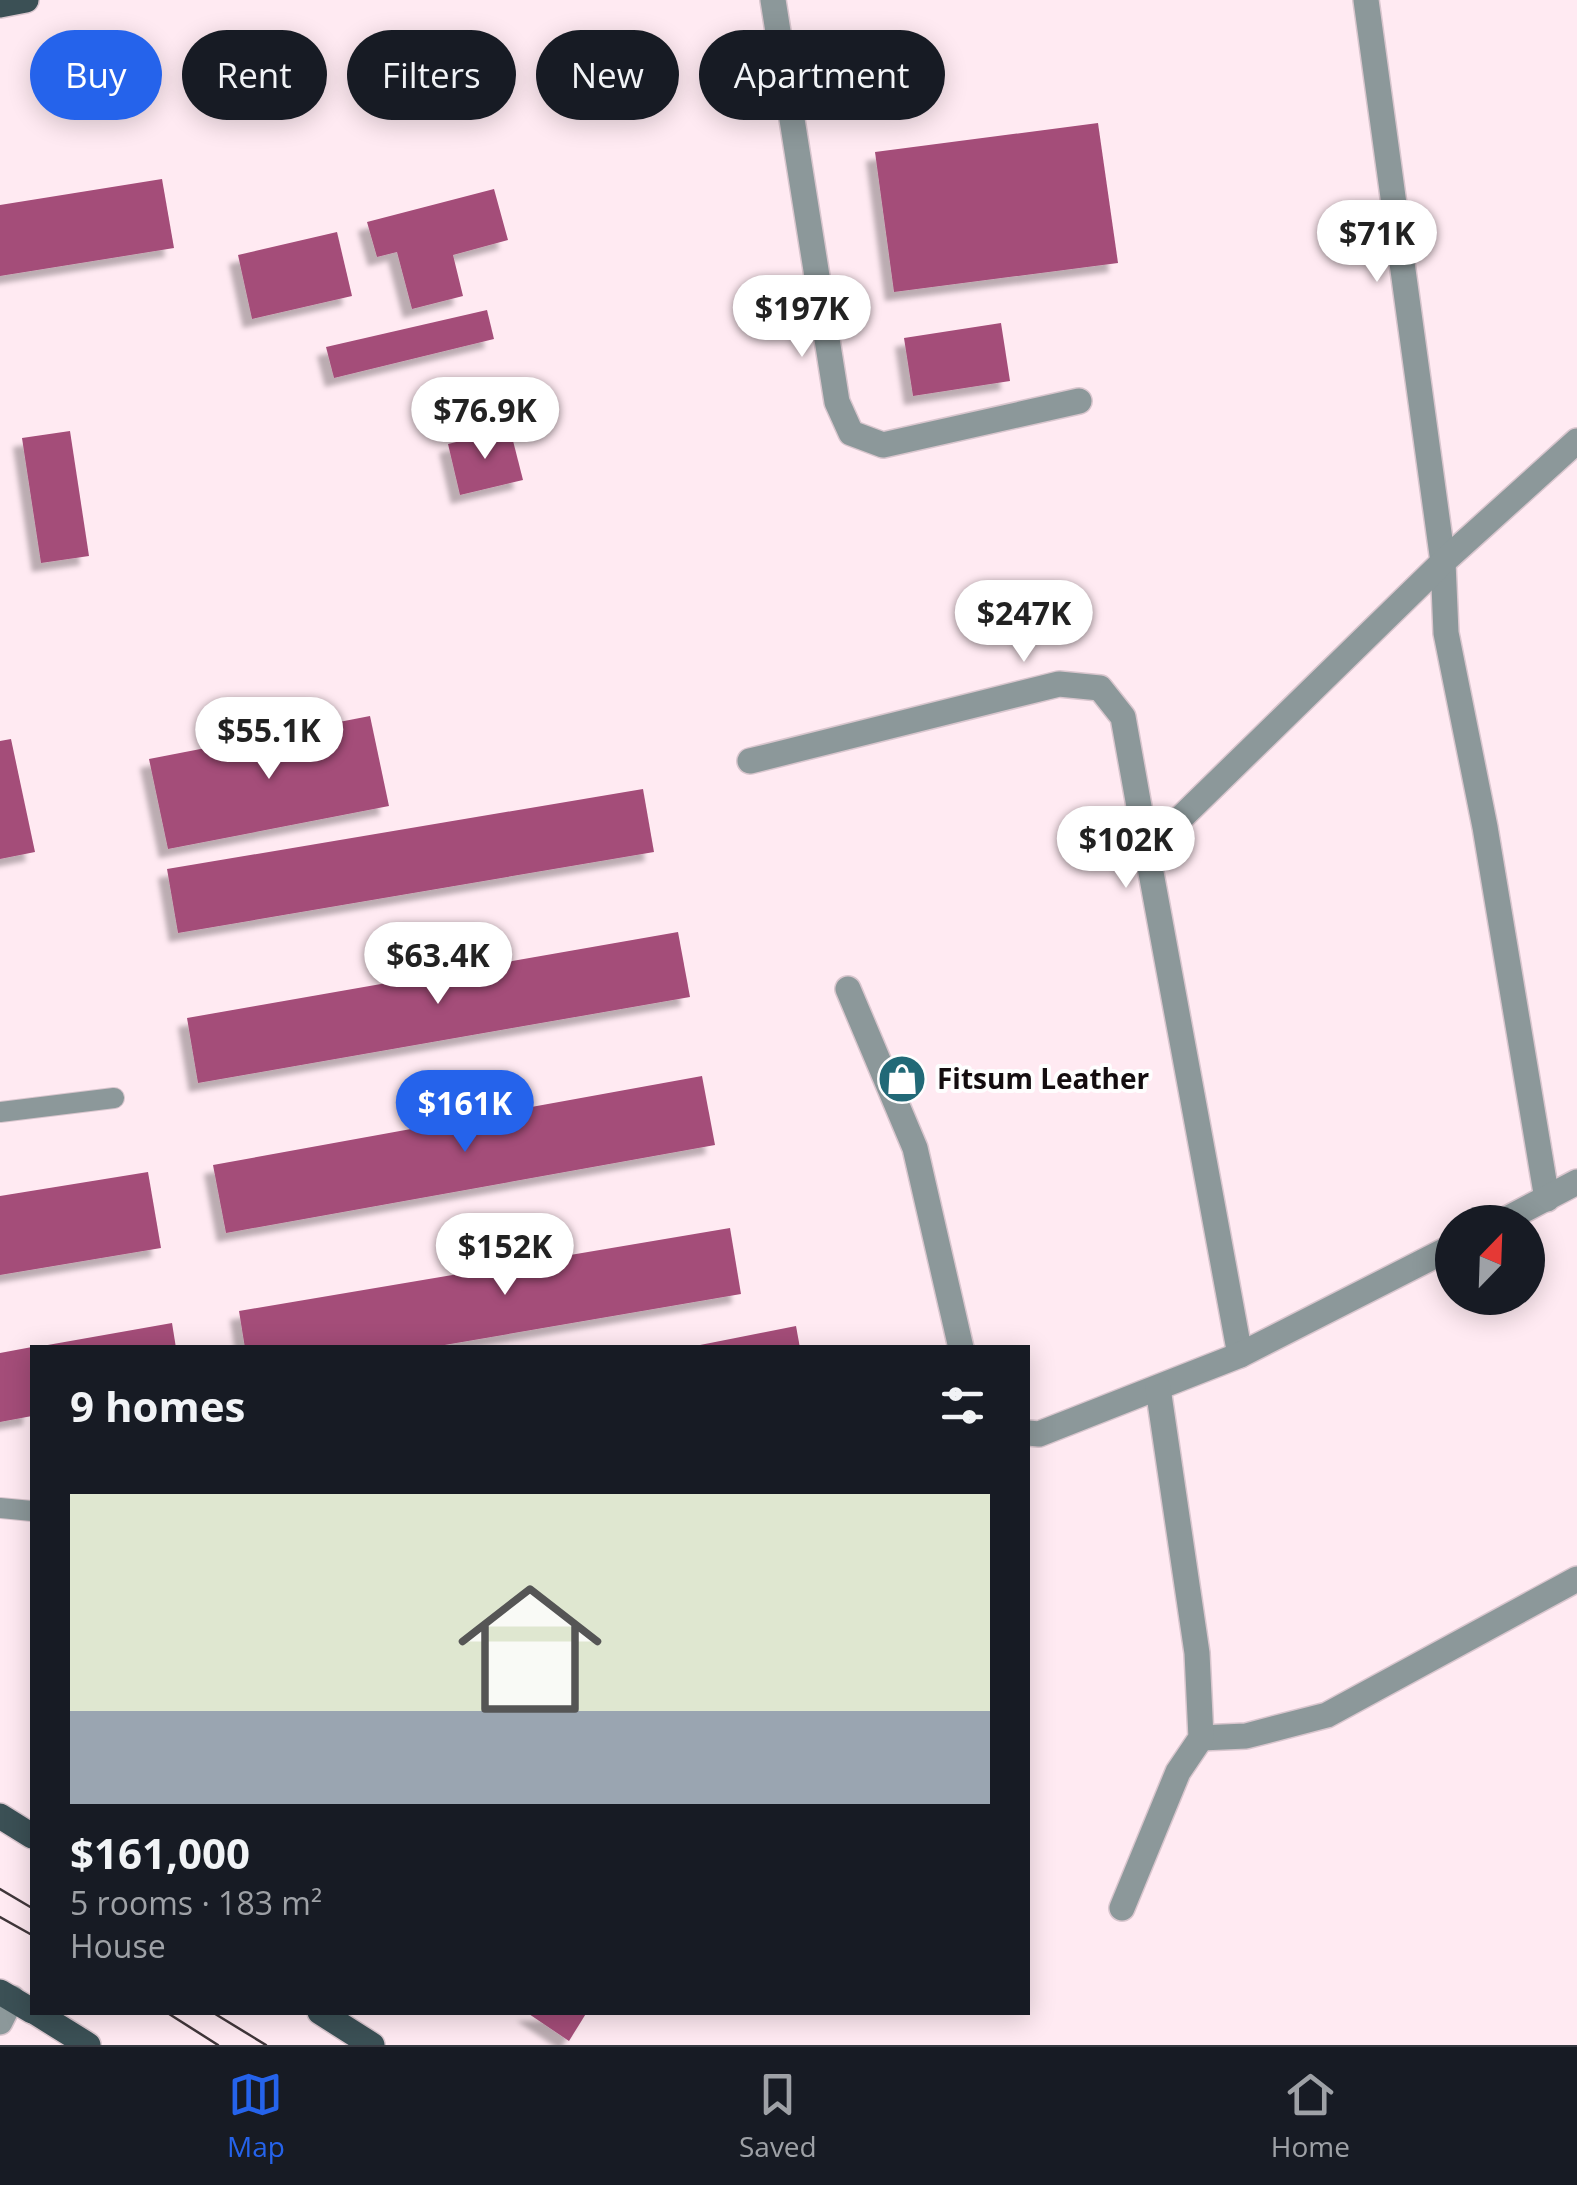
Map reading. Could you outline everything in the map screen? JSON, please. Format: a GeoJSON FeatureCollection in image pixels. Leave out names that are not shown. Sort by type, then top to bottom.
{"type":"FeatureCollection","features":[{"type":"Feature","properties":{"kind":"main road"},"geometry":{"type":"LineString","coordinates":[[0,5],[26,0]]}},
{"type":"Feature","properties":{"kind":"main road"},"geometry":{"type":"LineString","coordinates":[[0,1816],[30,1835]]}},
{"type":"Feature","properties":{"kind":"main road"},"geometry":{"type":"LineString","coordinates":[[39,2015],[88,2045]]}},
{"type":"Feature","properties":{"kind":"main road"},"geometry":{"type":"LineString","coordinates":[[325,2015],[372,2045]]}},
{"type":"Feature","properties":{"kind":"street"},"geometry":{"type":"LineString","coordinates":[[773,0],[837,402],[851,434],[883,445],[1079,401]]}},
{"type":"Feature","properties":{"kind":"street"},"geometry":{"type":"LineString","coordinates":[[1366,0],[1443,562],[1446,634],[1485,827],[1547,1199]]}},
{"type":"Feature","properties":{"kind":"street"},"geometry":{"type":"LineString","coordinates":[[1146,850],[1443,562],[1577,441]]}},
{"type":"Feature","properties":{"kind":"street"},"geometry":{"type":"LineString","coordinates":[[750,761],[1058,684],[1100,688],[1124,718],[1240,1354]]}},
{"type":"Feature","properties":{"kind":"street"},"geometry":{"type":"LineString","coordinates":[[848,989],[915,1148],[960,1345]]}},
{"type":"Feature","properties":{"kind":"street"},"geometry":{"type":"LineString","coordinates":[[1535,1205],[1577,1182]]}},
{"type":"Feature","properties":{"kind":"street"},"geometry":{"type":"LineString","coordinates":[[1030,1433],[1039,1434],[1240,1354],[1435,1256]]}},
{"type":"Feature","properties":{"kind":"street"},"geometry":{"type":"LineString","coordinates":[[1122,1908],[1178,1772],[1201,1738],[1197,1653],[1158,1388]]}},
{"type":"Feature","properties":{"kind":"street"},"geometry":{"type":"LineString","coordinates":[[1201,1738],[1246,1736],[1327,1715],[1577,1579]]}},
{"type":"Feature","properties":{"kind":"street"},"geometry":{"type":"LineString","coordinates":[[0,2022],[20,2003]]}},
{"type":"Feature","properties":{"kind":"lane"},"geometry":{"type":"LineString","coordinates":[[0,1112],[114,1098]]}},
{"type":"Feature","properties":{"kind":"lane"},"geometry":{"type":"LineString","coordinates":[[0,1508],[30,1511]]}},
{"type":"Feature","properties":{"kind":"building"},"geometry":{"type":"Polygon","coordinates":[[[1098,123],[1118,263],[894,292],[875,152],[1098,123]]]}},
{"type":"Feature","properties":{"kind":"building"},"geometry":{"type":"Polygon","coordinates":[[[162,179],[174,248],[0,276],[0,205],[162,179]]]}},
{"type":"Feature","properties":{"kind":"building"},"geometry":{"type":"Polygon","coordinates":[[[494,189],[508,240],[453,255],[463,296],[412,309],[397,252],[377,257],[367,222],[494,189]]]}},
{"type":"Feature","properties":{"kind":"building"},"geometry":{"type":"Polygon","coordinates":[[[337,232],[352,296],[252,319],[238,255],[337,232]]]}},
{"type":"Feature","properties":{"kind":"building"},"geometry":{"type":"Polygon","coordinates":[[[487,310],[494,339],[334,378],[326,347],[487,310]]]}},
{"type":"Feature","properties":{"kind":"building"},"geometry":{"type":"Polygon","coordinates":[[[1001,323],[1010,381],[913,396],[904,338],[1001,323]]]}},
{"type":"Feature","properties":{"kind":"building"},"geometry":{"type":"Polygon","coordinates":[[[510,429],[523,480],[460,495],[448,444],[510,429]]]}},
{"type":"Feature","properties":{"kind":"building"},"geometry":{"type":"Polygon","coordinates":[[[70,431],[89,556],[41,563],[22,438],[70,431]]]}},
{"type":"Feature","properties":{"kind":"building"},"geometry":{"type":"Polygon","coordinates":[[[370,716],[389,806],[168,849],[149,759],[370,716]]]}},
{"type":"Feature","properties":{"kind":"building"},"geometry":{"type":"Polygon","coordinates":[[[11,739],[35,852],[0,859],[0,741],[11,739]]]}},
{"type":"Feature","properties":{"kind":"building"},"geometry":{"type":"Polygon","coordinates":[[[643,789],[654,852],[178,933],[167,869],[643,789]]]}},
{"type":"Feature","properties":{"kind":"building"},"geometry":{"type":"Polygon","coordinates":[[[678,932],[690,997],[198,1083],[187,1018],[678,932]]]}},
{"type":"Feature","properties":{"kind":"building"},"geometry":{"type":"Polygon","coordinates":[[[702,1076],[715,1145],[226,1233],[213,1165],[702,1076]]]}},
{"type":"Feature","properties":{"kind":"building"},"geometry":{"type":"Polygon","coordinates":[[[148,1172],[161,1248],[0,1275],[0,1196],[148,1172]]]}},
{"type":"Feature","properties":{"kind":"building"},"geometry":{"type":"Polygon","coordinates":[[[730,1228],[741,1294],[444,1345],[245,1345],[239,1311],[730,1228]]]}},
{"type":"Feature","properties":{"kind":"building"},"geometry":{"type":"Polygon","coordinates":[[[172,1323],[176,1345],[48,1345],[172,1323]]]}},
{"type":"Feature","properties":{"kind":"building"},"geometry":{"type":"Polygon","coordinates":[[[796,1326],[799,1345],[700,1345],[796,1326]]]}},
{"type":"Feature","properties":{"kind":"building"},"geometry":{"type":"Polygon","coordinates":[[[30,1347],[30,1416],[0,1422],[0,1353],[30,1347]]]}},
{"type":"Feature","properties":{"kind":"building"},"geometry":{"type":"Polygon","coordinates":[[[530,2015],[585,2015],[569,2041],[530,2015]]]}},
{"type":"Feature","properties":{"kind":"tram line"},"geometry":{"type":"LineString","coordinates":[[0,1889],[30,1907]]}},
{"type":"Feature","properties":{"kind":"tram line"},"geometry":{"type":"LineString","coordinates":[[0,1917],[30,1934]]}},
{"type":"Feature","properties":{"kind":"tram line"},"geometry":{"type":"LineString","coordinates":[[171,2015],[218,2045]]}},
{"type":"Feature","properties":{"kind":"tram line"},"geometry":{"type":"LineString","coordinates":[[217,2015],[266,2045]]}},
{"type":"Feature","properties":{"kind":"place","name":"Fitsum Leather"},"geometry":{"type":"Point","coordinates":[902,1079]}}]}
